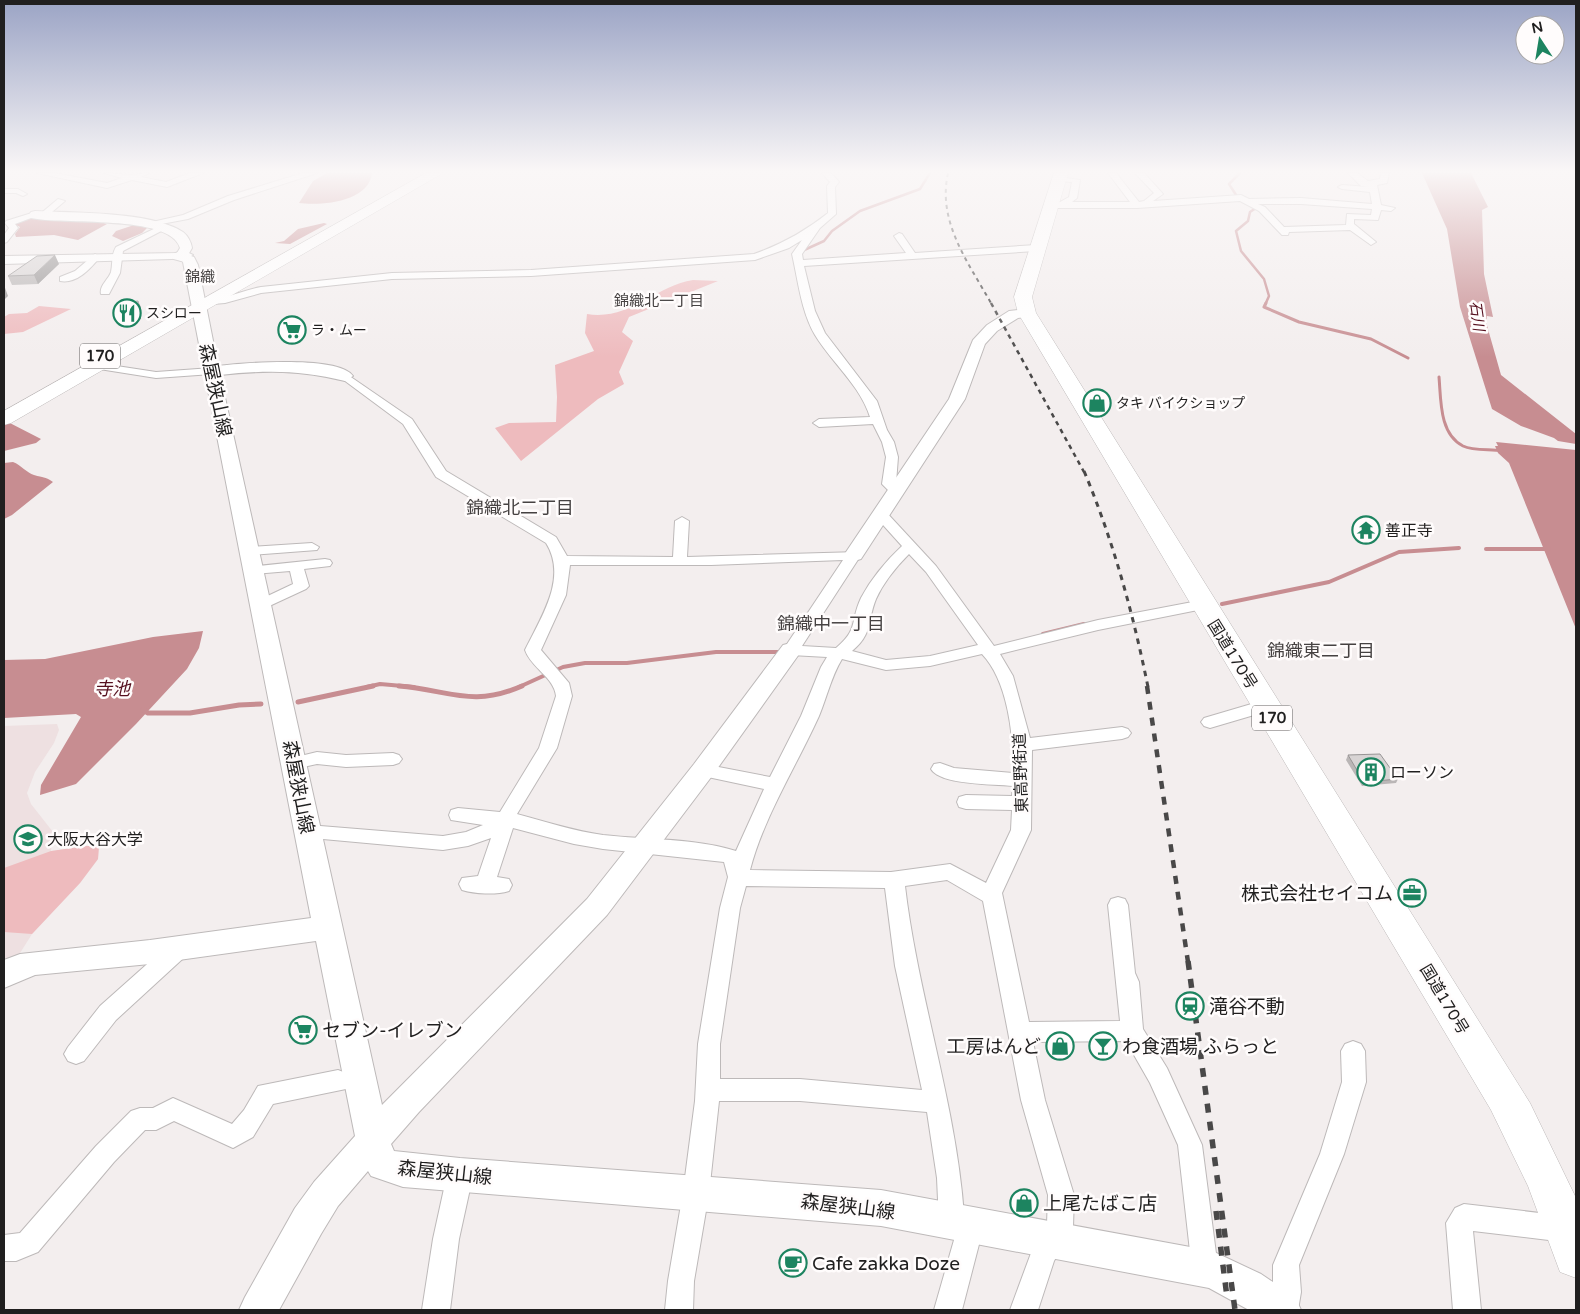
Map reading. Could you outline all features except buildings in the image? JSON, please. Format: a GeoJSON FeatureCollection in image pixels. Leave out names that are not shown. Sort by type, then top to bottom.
{"type":"FeatureCollection","features":[{"type":"Feature","properties":{"kind":"highway","name":"170"},"geometry":{"type":"LineString","coordinates":[[5,415],[98,366],[320,234]]}},
{"type":"Feature","properties":{"kind":"highway","name":"170"},"geometry":{"type":"LineString","coordinates":[[5,415],[328,234]]}},
{"type":"Feature","properties":{"kind":"highway","name":"国道170号"},"geometry":{"type":"LineString","coordinates":[[1041,234],[1022,297],[1027,313],[1202,605],[1505,1097],[1535,1150],[1572,1242]]}},
{"type":"Feature","properties":{"kind":"street"},"geometry":{"type":"LineString","coordinates":[[105,292],[108,282],[116,271],[116,252],[144,234]]}},
{"type":"Feature","properties":{"kind":"street"},"geometry":{"type":"LineString","coordinates":[[4,260],[179,255],[186,248],[179,234]]}},
{"type":"Feature","properties":{"kind":"street"},"geometry":{"type":"LineString","coordinates":[[202,304],[261,290],[377,277],[545,272],[755,257],[786,246],[805,234]]}},
{"type":"Feature","properties":{"kind":"street"},"geometry":{"type":"LineString","coordinates":[[811,234],[796,254],[810,311],[820,334],[864,390],[871,402],[892,457],[890,484],[897,491]]}},
{"type":"Feature","properties":{"kind":"street"},"geometry":{"type":"LineString","coordinates":[[1362,234],[1371,242]]}},
{"type":"Feature","properties":{"kind":"street"},"geometry":{"type":"LineString","coordinates":[[899,236],[912,256]]}},
{"type":"Feature","properties":{"kind":"street"},"geometry":{"type":"LineString","coordinates":[[799,262],[1036,248]]}},
{"type":"Feature","properties":{"kind":"street","name":"森屋狭山線"},"geometry":{"type":"LineString","coordinates":[[179,255],[189,260],[202,304],[212,371],[260,605],[373,1140],[383,1164],[403,1170],[838,1203],[881,1208],[1205,1269],[1232,1279],[1283,1310]]}},
{"type":"Feature","properties":{"kind":"street"},"geometry":{"type":"LineString","coordinates":[[63,278],[79,275],[90,266],[95,257]]}},
{"type":"Feature","properties":{"kind":"street"},"geometry":{"type":"LineString","coordinates":[[258,1310],[308,1221],[326,1194],[407,1101],[597,907],[703,770],[791,650],[957,399],[974,352],[983,336],[1014,314],[1027,313]]}},
{"type":"Feature","properties":{"kind":"street"},"geometry":{"type":"LineString","coordinates":[[98,366],[156,375],[268,367],[316,369],[345,376],[408,422],[441,474],[551,540],[559,549],[564,561],[565,574],[533,650],[535,656],[563,687],[564,696],[548,748],[511,808],[485,884]]}},
{"type":"Feature","properties":{"kind":"street"},"geometry":{"type":"LineString","coordinates":[[819,423],[878,420]]}},
{"type":"Feature","properties":{"kind":"street","name":"東高野街道"},"geometry":{"type":"LineString","coordinates":[[881,514],[931,569],[988,650],[1005,676],[1015,707],[1022,745],[1023,804],[1021,830],[992,896]]}},
{"type":"Feature","properties":{"kind":"street"},"geometry":{"type":"LineString","coordinates":[[680,561],[682,521]]}},
{"type":"Feature","properties":{"kind":"street"},"geometry":{"type":"LineString","coordinates":[[679,1310],[681,1281],[696,1193],[707,1090],[709,1044],[730,908],[744,855],[774,785],[810,716],[829,667],[857,639],[869,598],[895,560],[910,546]]}},
{"type":"Feature","properties":{"kind":"street"},"geometry":{"type":"LineString","coordinates":[[251,561],[312,547]]}},
{"type":"Feature","properties":{"kind":"street"},"geometry":{"type":"LineString","coordinates":[[564,561],[620,559],[680,561],[769,560],[854,555]]}},
{"type":"Feature","properties":{"kind":"street"},"geometry":{"type":"LineString","coordinates":[[251,561],[296,566],[325,563]]}},
{"type":"Feature","properties":{"kind":"street"},"geometry":{"type":"LineString","coordinates":[[260,605],[301,586],[296,566]]}},
{"type":"Feature","properties":{"kind":"street"},"geometry":{"type":"LineString","coordinates":[[791,650],[840,654],[870,663],[899,665],[988,650],[1098,625],[1202,605]]}},
{"type":"Feature","properties":{"kind":"street"},"geometry":{"type":"LineString","coordinates":[[1210,722],[1265,706]]}},
{"type":"Feature","properties":{"kind":"street"},"geometry":{"type":"LineString","coordinates":[[1022,745],[1122,734]]}},
{"type":"Feature","properties":{"kind":"street"},"geometry":{"type":"LineString","coordinates":[[294,764],[317,758],[346,761],[393,759]]}},
{"type":"Feature","properties":{"kind":"street"},"geometry":{"type":"LineString","coordinates":[[940,769],[952,774],[1023,780]]}},
{"type":"Feature","properties":{"kind":"street"},"geometry":{"type":"LineString","coordinates":[[703,770],[774,785]]}},
{"type":"Feature","properties":{"kind":"street"},"geometry":{"type":"LineString","coordinates":[[966,802],[1023,804]]}},
{"type":"Feature","properties":{"kind":"street"},"geometry":{"type":"LineString","coordinates":[[458,815],[507,820],[574,837],[717,853],[732,857],[738,876]]}},
{"type":"Feature","properties":{"kind":"street"},"geometry":{"type":"LineString","coordinates":[[308,832],[442,842],[461,841],[481,835],[507,820]]}},
{"type":"Feature","properties":{"kind":"street"},"geometry":{"type":"LineString","coordinates":[[738,876],[747,878],[894,880],[950,872],[992,896],[1033,1100],[1061,1195],[1060,1227],[1043,1254],[1024,1310]]}},
{"type":"Feature","properties":{"kind":"street"},"geometry":{"type":"LineString","coordinates":[[894,880],[897,919],[937,1102],[951,1188],[961,1224],[948,1310]]}},
{"type":"Feature","properties":{"kind":"street"},"geometry":{"type":"LineString","coordinates":[[1118,905],[1124,973],[1128,982],[1132,1031],[1159,1076],[1190,1145],[1205,1269]]}},
{"type":"Feature","properties":{"kind":"street"},"geometry":{"type":"LineString","coordinates":[[4,975],[20,966],[35,963],[181,948],[328,928]]}},
{"type":"Feature","properties":{"kind":"street"},"geometry":{"type":"LineString","coordinates":[[76,1054],[108,1013],[181,948]]}},
{"type":"Feature","properties":{"kind":"street"},"geometry":{"type":"LineString","coordinates":[[1020,1032],[1132,1031]]}},
{"type":"Feature","properties":{"kind":"street"},"geometry":{"type":"LineString","coordinates":[[1283,1310],[1287,1292],[1286,1265],[1332,1154],[1354,1082],[1354,1051]]}},
{"type":"Feature","properties":{"kind":"street"},"geometry":{"type":"LineString","coordinates":[[4,1248],[16,1248],[29,1243],[105,1154],[140,1119],[156,1119],[173,1109],[198,1120],[210,1128],[233,1136],[239,1134],[252,1120],[266,1094],[338,1081]]}},
{"type":"Feature","properties":{"kind":"street"},"geometry":{"type":"LineString","coordinates":[[707,1090],[800,1090],[937,1102]]}},
{"type":"Feature","properties":{"kind":"street"},"geometry":{"type":"LineString","coordinates":[[436,1310],[446,1239],[460,1175]]}},
{"type":"Feature","properties":{"kind":"street"},"geometry":{"type":"LineString","coordinates":[[1466,1310],[1459,1224],[1464,1217],[1572,1242]]}},
{"type":"Feature","properties":{"kind":"shaded area"},"geometry":{"type":"Polygon","coordinates":[[[693,280],[718,281],[629,317],[622,332],[633,341],[619,372],[624,384],[598,399],[521,461],[495,428],[509,423],[556,422],[555,365],[594,351],[585,333],[587,314],[602,315],[629,308],[679,283],[693,280]]]}},
{"type":"Feature","properties":{"kind":"shaded area"},"geometry":{"type":"Polygon","coordinates":[[[39,306],[71,309],[23,332],[4,334],[4,317],[9,314],[27,313],[39,306]]]}},
{"type":"Feature","properties":{"kind":"shaded area","name":"大阪大谷大学"},"geometry":{"type":"Polygon","coordinates":[[[57,724],[59,730],[54,743],[35,772],[27,793],[31,804],[53,832],[51,851],[99,846],[98,859],[80,883],[32,934],[15,961],[4,966],[4,726],[57,724]]]}},
{"type":"Feature","properties":{"kind":"shaded area"},"geometry":{"type":"Polygon","coordinates":[[[99,846],[98,859],[80,883],[32,934],[4,932],[4,868],[51,851],[99,846]]]}},
{"type":"Feature","properties":{"kind":"water"},"geometry":{"type":"Polygon","coordinates":[[[15,234],[88,234],[78,240],[54,235],[16,237],[15,234]]]}},
{"type":"Feature","properties":{"kind":"water"},"geometry":{"type":"Polygon","coordinates":[[[113,234],[139,234],[123,241],[112,236],[113,234]]]}},
{"type":"Feature","properties":{"kind":"water"},"geometry":{"type":"Polygon","coordinates":[[[292,234],[308,234],[290,244],[275,243],[284,241],[292,234]]]}},
{"type":"Feature","properties":{"kind":"water","name":"石川"},"geometry":{"type":"Polygon","coordinates":[[[1448,234],[1483,234],[1484,274],[1493,317],[1487,316],[1486,322],[1501,375],[1576,434],[1576,444],[1558,441],[1521,426],[1492,409],[1460,307],[1448,234]]]}},
{"type":"Feature","properties":{"kind":"water"},"geometry":{"type":"Polygon","coordinates":[[[4,420],[41,439],[36,443],[4,451],[4,420]]]}},
{"type":"Feature","properties":{"kind":"water"},"geometry":{"type":"Polygon","coordinates":[[[1496,442],[1576,450],[1576,629],[1509,463],[1498,453],[1495,446],[1498,446],[1496,442]]]}},
{"type":"Feature","properties":{"kind":"water"},"geometry":{"type":"Polygon","coordinates":[[[13,462],[31,474],[53,482],[12,515],[4,519],[4,463],[13,462]]]}},
{"type":"Feature","properties":{"kind":"water","name":"寺池"},"geometry":{"type":"Polygon","coordinates":[[[203,631],[199,648],[187,669],[136,724],[76,784],[40,795],[41,785],[81,717],[76,714],[4,718],[4,660],[45,659],[153,637],[203,631]]]}},
{"type":"Feature","properties":{"kind":"waterway"},"geometry":{"type":"LineString","coordinates":[[802,251],[824,241],[829,234]]}},
{"type":"Feature","properties":{"kind":"waterway"},"geometry":{"type":"LineString","coordinates":[[1237,234],[1241,251],[1264,279],[1269,296],[1265,305]]}},
{"type":"Feature","properties":{"kind":"waterway"},"geometry":{"type":"LineString","coordinates":[[1265,305],[1264,307],[1299,322],[1371,339],[1408,358]]}},
{"type":"Feature","properties":{"kind":"waterway"},"geometry":{"type":"LineString","coordinates":[[1439,377],[1441,405],[1445,425],[1449,433],[1455,440],[1467,448],[1502,451]]}},
{"type":"Feature","properties":{"kind":"waterway"},"geometry":{"type":"LineString","coordinates":[[1222,604],[1329,582],[1399,552],[1459,548]]}},
{"type":"Feature","properties":{"kind":"waterway"},"geometry":{"type":"LineString","coordinates":[[1486,549],[1549,549]]}},
{"type":"Feature","properties":{"kind":"waterway"},"geometry":{"type":"LineString","coordinates":[[1043,634],[1084,624]]}},
{"type":"Feature","properties":{"kind":"waterway"},"geometry":{"type":"LineString","coordinates":[[519,687],[563,667],[585,663],[627,663],[716,652],[783,652]]}},
{"type":"Feature","properties":{"kind":"waterway"},"geometry":{"type":"LineString","coordinates":[[367,687],[380,684],[414,687]]}},
{"type":"Feature","properties":{"kind":"waterway"},"geometry":{"type":"LineString","coordinates":[[298,702],[373,686]]}},
{"type":"Feature","properties":{"kind":"waterway"},"geometry":{"type":"LineString","coordinates":[[399,686],[474,697],[489,696],[519,687]]}},
{"type":"Feature","properties":{"kind":"waterway"},"geometry":{"type":"LineString","coordinates":[[143,710],[148,713],[190,713],[239,705],[261,704]]}},
{"type":"Feature","properties":{"kind":"railway"},"geometry":{"type":"LineString","coordinates":[[954,234],[965,258],[992,305]]}},
{"type":"Feature","properties":{"kind":"railway"},"geometry":{"type":"LineString","coordinates":[[991,303],[1084,472]]}},
{"type":"Feature","properties":{"kind":"railway"},"geometry":{"type":"LineString","coordinates":[[1084,471],[1113,550],[1136,632],[1148,687]]}},
{"type":"Feature","properties":{"kind":"railway"},"geometry":{"type":"LineString","coordinates":[[1147,686],[1188,962]]}},
{"type":"Feature","properties":{"kind":"railway"},"geometry":{"type":"LineString","coordinates":[[1188,961],[1235,1310]]}},
{"type":"Feature","properties":{"kind":"railway"},"geometry":{"type":"LineString","coordinates":[[1216,1211],[1227,1297]]}},
{"type":"Feature","properties":{"kind":"place","name":"スシロー"},"geometry":{"type":"Point","coordinates":[127,313]}},
{"type":"Feature","properties":{"kind":"place","name":"ラ・ムー"},"geometry":{"type":"Point","coordinates":[292,330]}},
{"type":"Feature","properties":{"kind":"place","name":"タキ バイクショップ"},"geometry":{"type":"Point","coordinates":[1097,403]}},
{"type":"Feature","properties":{"kind":"place","name":"善正寺"},"geometry":{"type":"Point","coordinates":[1366,530]}},
{"type":"Feature","properties":{"kind":"place","name":"ローソン"},"geometry":{"type":"Point","coordinates":[1371,772]}},
{"type":"Feature","properties":{"kind":"place","name":"大阪大谷大学"},"geometry":{"type":"Point","coordinates":[28,839]}},
{"type":"Feature","properties":{"kind":"place","name":"株式会社セイコム"},"geometry":{"type":"Point","coordinates":[1412,893]}},
{"type":"Feature","properties":{"kind":"place","name":"滝谷不動"},"geometry":{"type":"Point","coordinates":[1190,1006]}},
{"type":"Feature","properties":{"kind":"place","name":"セブン-イレブン"},"geometry":{"type":"Point","coordinates":[303,1030]}},
{"type":"Feature","properties":{"kind":"place","name":"工房はんど"},"geometry":{"type":"Point","coordinates":[1060,1046]}},
{"type":"Feature","properties":{"kind":"place","name":"わ食酒場 ふらっと"},"geometry":{"type":"Point","coordinates":[1103,1046]}},
{"type":"Feature","properties":{"kind":"place","name":"上尾たばこ店"},"geometry":{"type":"Point","coordinates":[1024,1203]}},
{"type":"Feature","properties":{"kind":"place","name":"Cafe zakka Doze"},"geometry":{"type":"Point","coordinates":[793,1263]}},
{"type":"Feature","properties":{"kind":"district","name":"錦織"},"geometry":{"type":"Point","coordinates":[200,277]}},
{"type":"Feature","properties":{"kind":"district","name":"錦織北一丁目"},"geometry":{"type":"Point","coordinates":[659,301]}},
{"type":"Feature","properties":{"kind":"district","name":"錦織北二丁目"},"geometry":{"type":"Point","coordinates":[520,508]}},
{"type":"Feature","properties":{"kind":"district","name":"錦織中一丁目"},"geometry":{"type":"Point","coordinates":[831,624]}},
{"type":"Feature","properties":{"kind":"district","name":"錦織東二丁目"},"geometry":{"type":"Point","coordinates":[1321,651]}}]}
